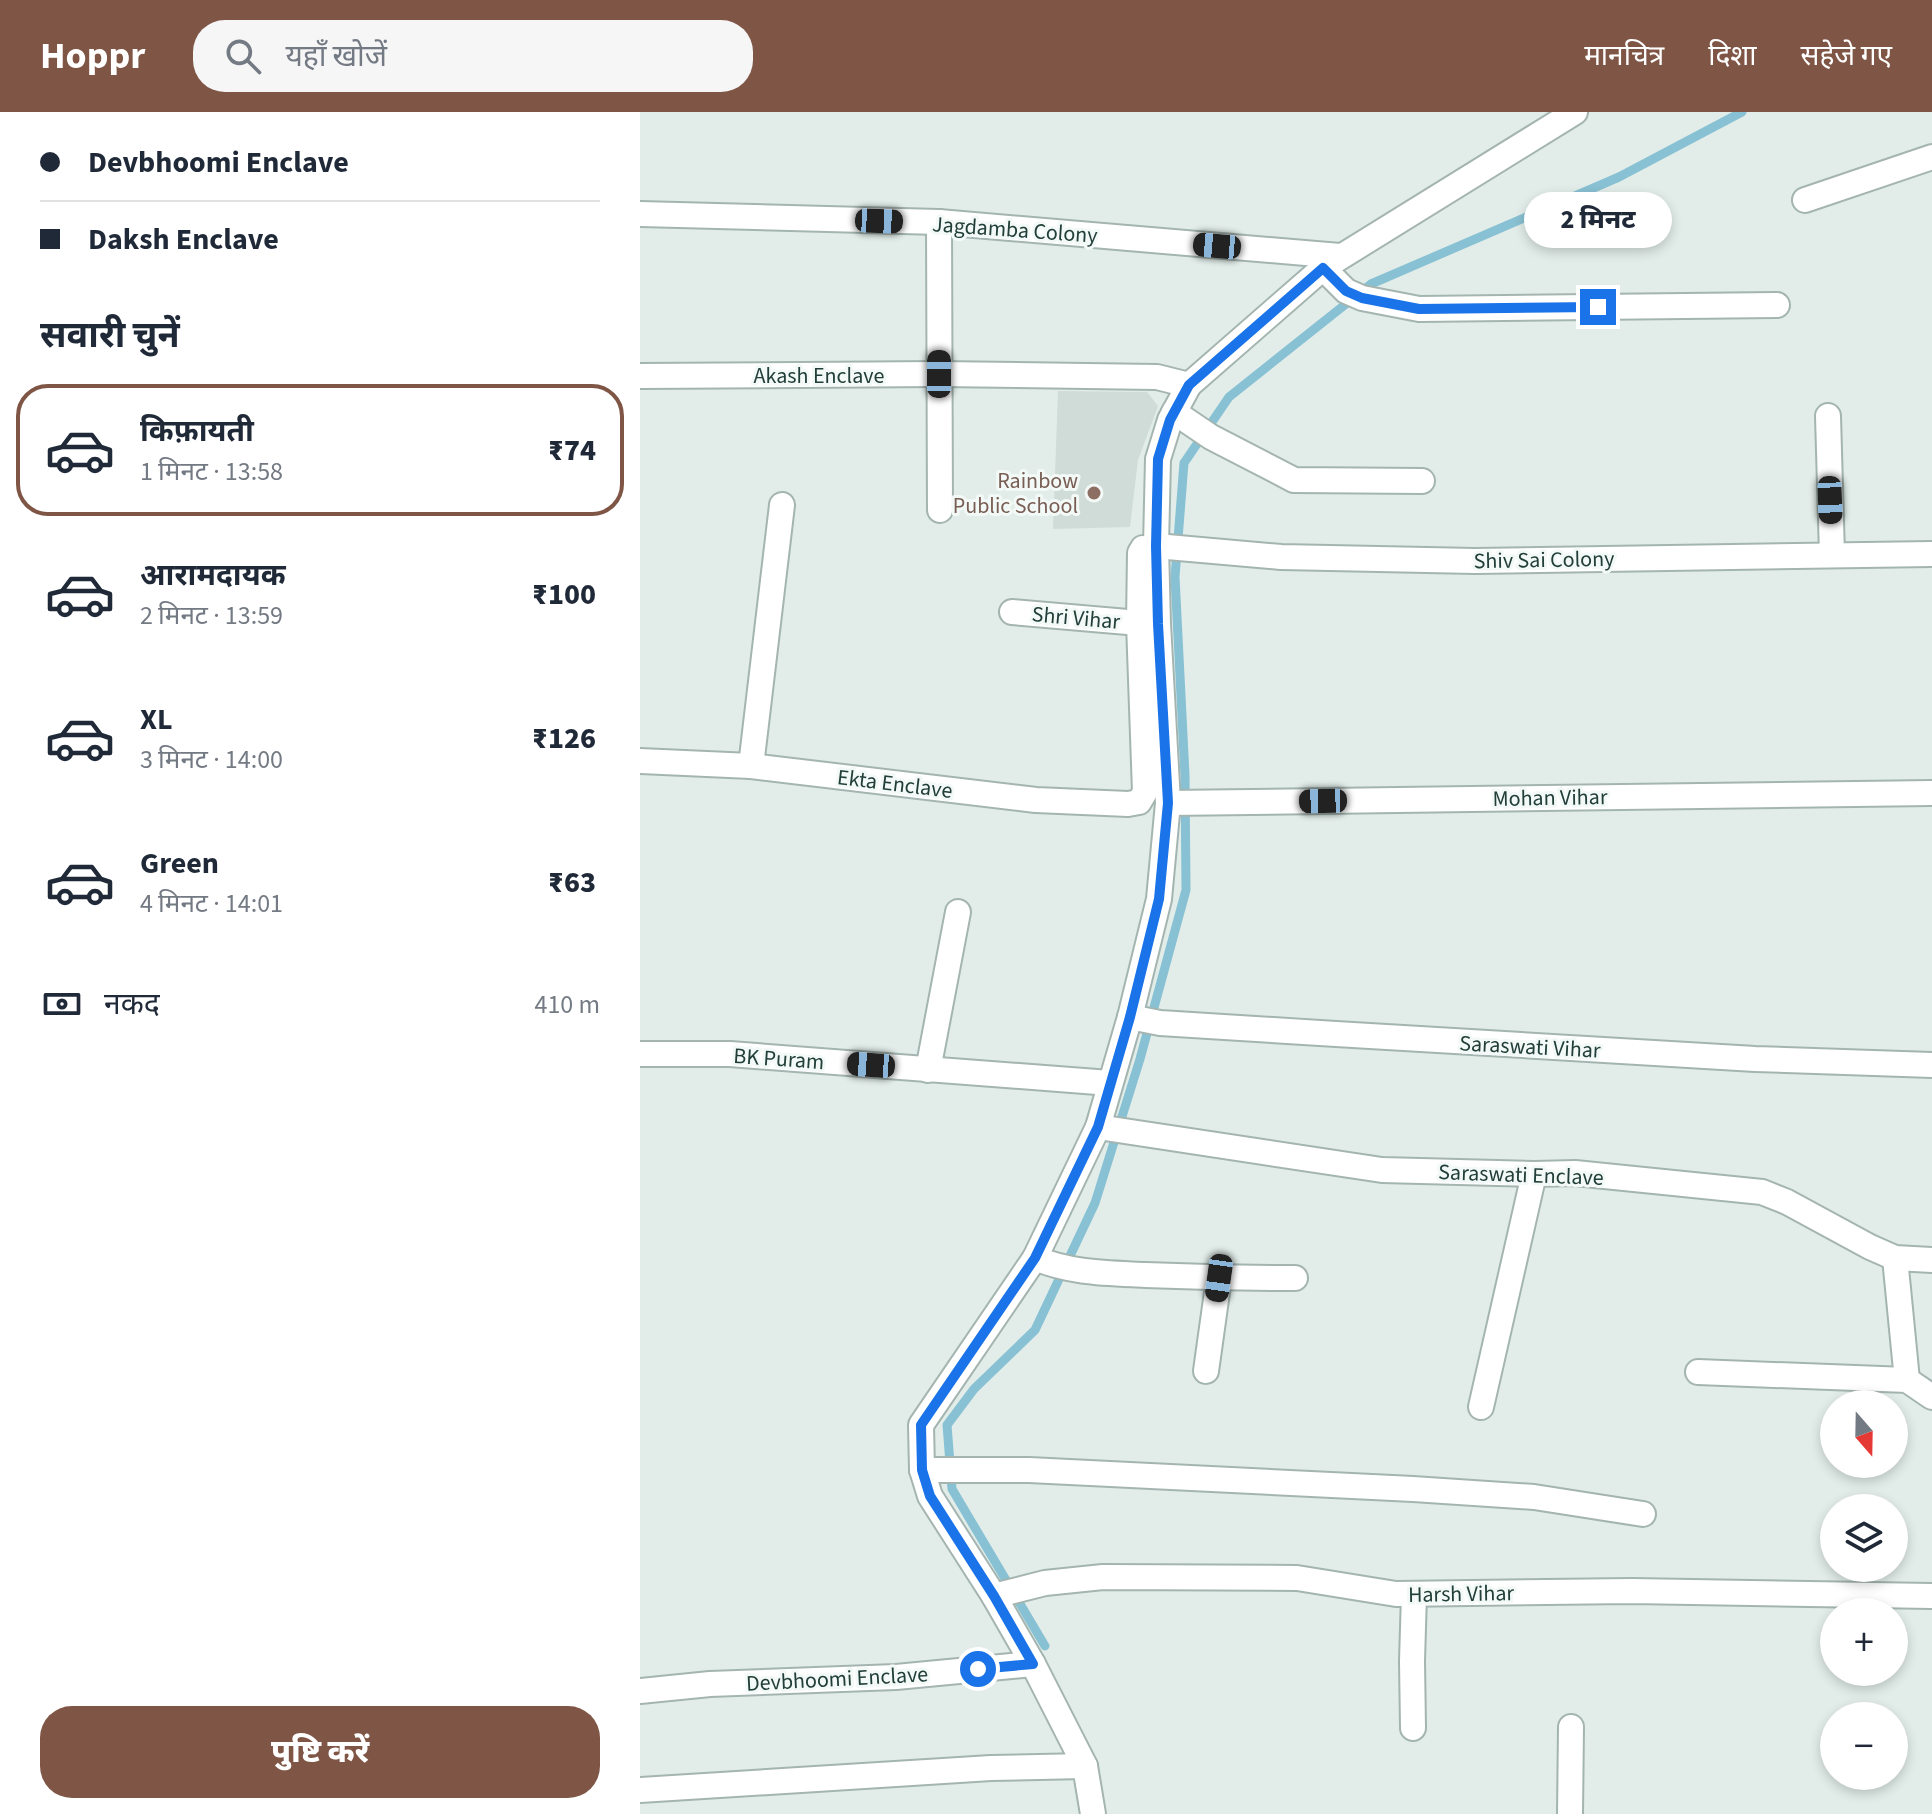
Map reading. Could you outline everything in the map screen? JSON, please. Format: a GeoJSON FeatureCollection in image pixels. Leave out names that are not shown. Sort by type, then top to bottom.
{"type":"FeatureCollection","features":[{"type":"Feature","properties":{"kind":"street"},"geometry":{"type":"LineString","coordinates":[[1093,1814],[1085,1766],[1000,1594],[930,1496],[940,1471],[921,1425],[1044,1262],[1113,1130],[1110,1083],[1143,1020],[1159,899],[1182,803],[1158,624],[1169,547],[1157,517],[1158,459],[1170,420],[1189,385],[1332,262],[1575,112]]}},
{"type":"Feature","properties":{"kind":"street"},"geometry":{"type":"LineString","coordinates":[[1805,200],[1932,157]]}},
{"type":"Feature","properties":{"kind":"street","name":"Jagdamba Colony"},"geometry":{"type":"LineString","coordinates":[[640,214],[939,222],[1332,262]]}},
{"type":"Feature","properties":{"kind":"street"},"geometry":{"type":"LineString","coordinates":[[939,222],[940,510]]}},
{"type":"Feature","properties":{"kind":"street"},"geometry":{"type":"LineString","coordinates":[[1332,262],[1354,294],[1419,309],[1777,305]]}},
{"type":"Feature","properties":{"kind":"street","name":"Akash Enclave"},"geometry":{"type":"LineString","coordinates":[[640,376],[939,374],[1157,377],[1189,385]]}},
{"type":"Feature","properties":{"kind":"street"},"geometry":{"type":"LineString","coordinates":[[1174,412],[1204,432],[1294,480],[1422,481]]}},
{"type":"Feature","properties":{"kind":"street"},"geometry":{"type":"LineString","coordinates":[[1828,416],[1832,555]]}},
{"type":"Feature","properties":{"kind":"street"},"geometry":{"type":"LineString","coordinates":[[751,766],[782,505]]}},
{"type":"Feature","properties":{"kind":"street"},"geometry":{"type":"LineString","coordinates":[[1139,623],[1140,553],[1157,517]]}},
{"type":"Feature","properties":{"kind":"street","name":"Shiv Sai Colony"},"geometry":{"type":"LineString","coordinates":[[1169,547],[1281,557],[1475,561],[1932,554]]}},
{"type":"Feature","properties":{"kind":"street","name":"Shri Vihar"},"geometry":{"type":"LineString","coordinates":[[1012,612],[1139,623]]}},
{"type":"Feature","properties":{"kind":"street","name":"Ekta Enclave"},"geometry":{"type":"LineString","coordinates":[[640,761],[751,766],[1036,800],[1139,802],[1145,792],[1139,623]]}},
{"type":"Feature","properties":{"kind":"street","name":"Mohan Vihar"},"geometry":{"type":"LineString","coordinates":[[1182,803],[1932,793]]}},
{"type":"Feature","properties":{"kind":"street"},"geometry":{"type":"LineString","coordinates":[[928,1070],[958,912]]}},
{"type":"Feature","properties":{"kind":"street","name":"Saraswati Vihar"},"geometry":{"type":"LineString","coordinates":[[1143,1020],[1755,1059],[1932,1065]]}},
{"type":"Feature","properties":{"kind":"street","name":"BK Puram"},"geometry":{"type":"LineString","coordinates":[[640,1054],[730,1054],[1110,1083]]}},
{"type":"Feature","properties":{"kind":"street","name":"Saraswati Enclave"},"geometry":{"type":"LineString","coordinates":[[1113,1130],[1382,1170],[1575,1173],[1762,1192],[1895,1258],[1932,1260]]}},
{"type":"Feature","properties":{"kind":"street"},"geometry":{"type":"LineString","coordinates":[[1481,1407],[1534,1174]]}},
{"type":"Feature","properties":{"kind":"street"},"geometry":{"type":"LineString","coordinates":[[1895,1258],[1907,1380]]}},
{"type":"Feature","properties":{"kind":"street"},"geometry":{"type":"LineString","coordinates":[[1044,1262],[1082,1271],[1219,1278],[1295,1278]]}},
{"type":"Feature","properties":{"kind":"street"},"geometry":{"type":"LineString","coordinates":[[1206,1371],[1219,1278]]}},
{"type":"Feature","properties":{"kind":"street"},"geometry":{"type":"LineString","coordinates":[[1698,1372],[1907,1380],[1932,1397]]}},
{"type":"Feature","properties":{"kind":"street"},"geometry":{"type":"LineString","coordinates":[[940,1471],[1029,1470],[1413,1489],[1534,1497],[1643,1514]]}},
{"type":"Feature","properties":{"kind":"street","name":"Harsh Vihar"},"geometry":{"type":"LineString","coordinates":[[1000,1594],[1045,1583],[1103,1577],[1297,1578],[1396,1594],[1632,1591],[1932,1596]]}},
{"type":"Feature","properties":{"kind":"street"},"geometry":{"type":"LineString","coordinates":[[1413,1728],[1414,1594]]}},
{"type":"Feature","properties":{"kind":"street","name":"Devbhoomi Enclave"},"geometry":{"type":"LineString","coordinates":[[640,1691],[710,1684],[896,1677],[1033,1664]]}},
{"type":"Feature","properties":{"kind":"street"},"geometry":{"type":"LineString","coordinates":[[1570,1814],[1571,1727]]}},
{"type":"Feature","properties":{"kind":"street"},"geometry":{"type":"LineString","coordinates":[[640,1790],[991,1768],[1085,1766]]}},
{"type":"Feature","properties":{"kind":"shaded area","name":"Rainbow Public School"},"geometry":{"type":"Polygon","coordinates":[[[1058,391],[1147,392],[1158,406],[1138,460],[1130,527],[1053,529],[1058,391]]]}},
{"type":"Feature","properties":{"kind":"waterway"},"geometry":{"type":"LineString","coordinates":[[1045,1646],[952,1489],[947,1425],[974,1389],[1035,1330],[1095,1203],[1140,1059],[1186,890],[1185,775],[1175,577],[1184,463],[1229,397],[1371,284],[1619,177],[1742,112]]}},
{"type":"Feature","properties":{"kind":"place","name":"Rainbow Public School"},"geometry":{"type":"Point","coordinates":[1094,493]}},
{"type":"Feature","properties":{"kind":"route"},"geometry":{"type":"LineString","coordinates":[[978,1669],[1033,1664],[930,1496],[922,1470],[921,1425],[1035,1258],[1098,1127],[1130,1017],[1159,899],[1168,803],[1156,546],[1158,459],[1170,420],[1189,385],[1323,268],[1346,291],[1362,298],[1419,309],[1598,307]]}}]}
